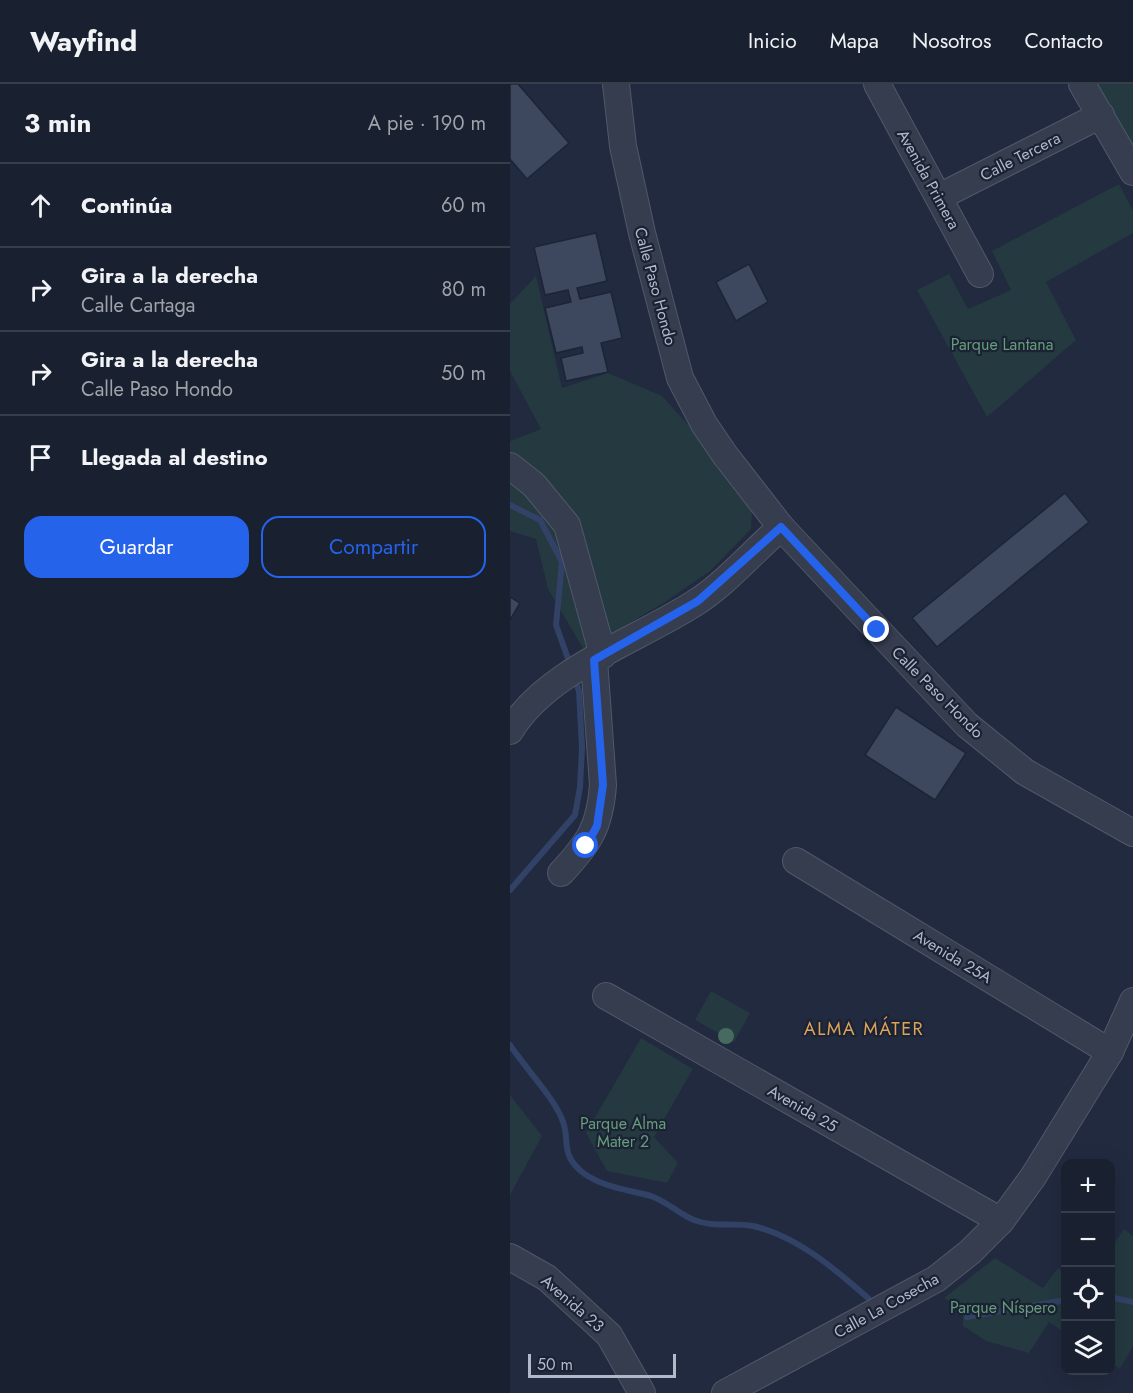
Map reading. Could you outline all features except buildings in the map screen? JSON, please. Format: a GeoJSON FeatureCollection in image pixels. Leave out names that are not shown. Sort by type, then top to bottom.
{"type":"FeatureCollection","features":[{"type":"Feature","properties":{"kind":"street","name":"Calle Paso Hondo"},"geometry":{"type":"LineString","coordinates":[[616,84],[623,146],[642,233],[680,378],[704,424],[725,455],[781,527],[967,725],[1025,772],[1133,833]]}},
{"type":"Feature","properties":{"kind":"street"},"geometry":{"type":"LineString","coordinates":[[1082,84],[1133,172]]}},
{"type":"Feature","properties":{"kind":"street","name":"Avenida Primera"},"geometry":{"type":"LineString","coordinates":[[880,85],[980,274]]}},
{"type":"Feature","properties":{"kind":"street","name":"Calle Tercera"},"geometry":{"type":"LineString","coordinates":[[939,197],[1101,115]]}},
{"type":"Feature","properties":{"kind":"street"},"geometry":{"type":"LineString","coordinates":[[510,466],[534,485],[567,525],[599,658],[602,806],[597,826],[586,846],[561,873]]}},
{"type":"Feature","properties":{"kind":"street"},"geometry":{"type":"LineString","coordinates":[[510,731],[520,714],[547,688],[698,601],[781,527]]}},
{"type":"Feature","properties":{"kind":"street","name":"Avenida 25A"},"geometry":{"type":"LineString","coordinates":[[796,861],[1110,1052]]}},
{"type":"Feature","properties":{"kind":"street","name":"Avenida 25"},"geometry":{"type":"LineString","coordinates":[[606,996],[1001,1221]]}},
{"type":"Feature","properties":{"kind":"street","name":"Calle La Cosecha"},"geometry":{"type":"LineString","coordinates":[[725,1393],[936,1279],[1001,1221],[1033,1178],[1110,1052],[1133,1001]]}},
{"type":"Feature","properties":{"kind":"street","name":"Avenida 23"},"geometry":{"type":"LineString","coordinates":[[510,1257],[547,1278],[609,1335],[642,1393]]}},
{"type":"Feature","properties":{"kind":"green space"},"geometry":{"type":"Polygon","coordinates":[[[1093,84],[1133,84],[1133,152],[1093,84]]]}},
{"type":"Feature","properties":{"kind":"green space","name":"Parque Lantana"},"geometry":{"type":"Polygon","coordinates":[[[1119,184],[1133,211],[1133,233],[1046,282],[1076,340],[987,417],[917,290],[949,274],[968,309],[1011,290],[992,251],[1119,184]]]}},
{"type":"Feature","properties":{"kind":"green space"},"geometry":{"type":"Polygon","coordinates":[[[536,276],[562,388],[608,373],[662,396],[710,449],[752,510],[751,529],[710,571],[665,602],[584,650],[548,589],[536,539],[510,531],[510,441],[541,429],[510,371],[510,304],[536,276]]]}},
{"type":"Feature","properties":{"kind":"green space"},"geometry":{"type":"Polygon","coordinates":[[[711,991],[750,1013],[734,1042],[695,1020],[711,991]]]}},
{"type":"Feature","properties":{"kind":"green space","name":"Parque Alma Mater 2"},"geometry":{"type":"Polygon","coordinates":[[[641,1038],[693,1069],[654,1137],[678,1163],[667,1183],[607,1171],[586,1133],[641,1038]]]}},
{"type":"Feature","properties":{"kind":"green space"},"geometry":{"type":"Polygon","coordinates":[[[510,1095],[542,1136],[510,1195],[510,1095]]]}},
{"type":"Feature","properties":{"kind":"green space"},"geometry":{"type":"Polygon","coordinates":[[[1124,1229],[1133,1236],[1133,1346],[1120,1369],[1115,1366],[1115,1242],[1124,1229]]]}},
{"type":"Feature","properties":{"kind":"green space","name":"Parque Níspero"},"geometry":{"type":"Polygon","coordinates":[[[995,1258],[1043,1288],[1058,1268],[1061,1269],[1061,1330],[1049,1322],[1029,1353],[986,1341],[963,1326],[963,1310],[944,1298],[995,1258]]]}},
{"type":"Feature","properties":{"kind":"waterway"},"geometry":{"type":"LineString","coordinates":[[510,505],[540,520],[562,562],[556,625],[571,667]]}},
{"type":"Feature","properties":{"kind":"waterway"},"geometry":{"type":"LineString","coordinates":[[510,890],[575,815],[580,787],[582,748],[579,691],[574,677]]}},
{"type":"Feature","properties":{"kind":"waterway"},"geometry":{"type":"LineString","coordinates":[[510,1045],[558,1110],[570,1159],[582,1172],[606,1185],[651,1196],[694,1220],[709,1224],[753,1226],[785,1237],[829,1265],[868,1298]]}},
{"type":"Feature","properties":{"kind":"waterway"},"geometry":{"type":"LineString","coordinates":[[1115,1298],[1133,1302]]}},
{"type":"Feature","properties":{"kind":"waterway"},"geometry":{"type":"LineString","coordinates":[[967,1317],[1061,1301]]}},
{"type":"Feature","properties":{"kind":"district","name":"ALMA MÁTER"},"geometry":{"type":"Point","coordinates":[864,1029]}},
{"type":"Feature","properties":{"kind":"route"},"geometry":{"type":"LineString","coordinates":[[586,846],[597,826],[602,806],[603,785],[594,660],[698,601],[781,527],[877,630]]}}]}
